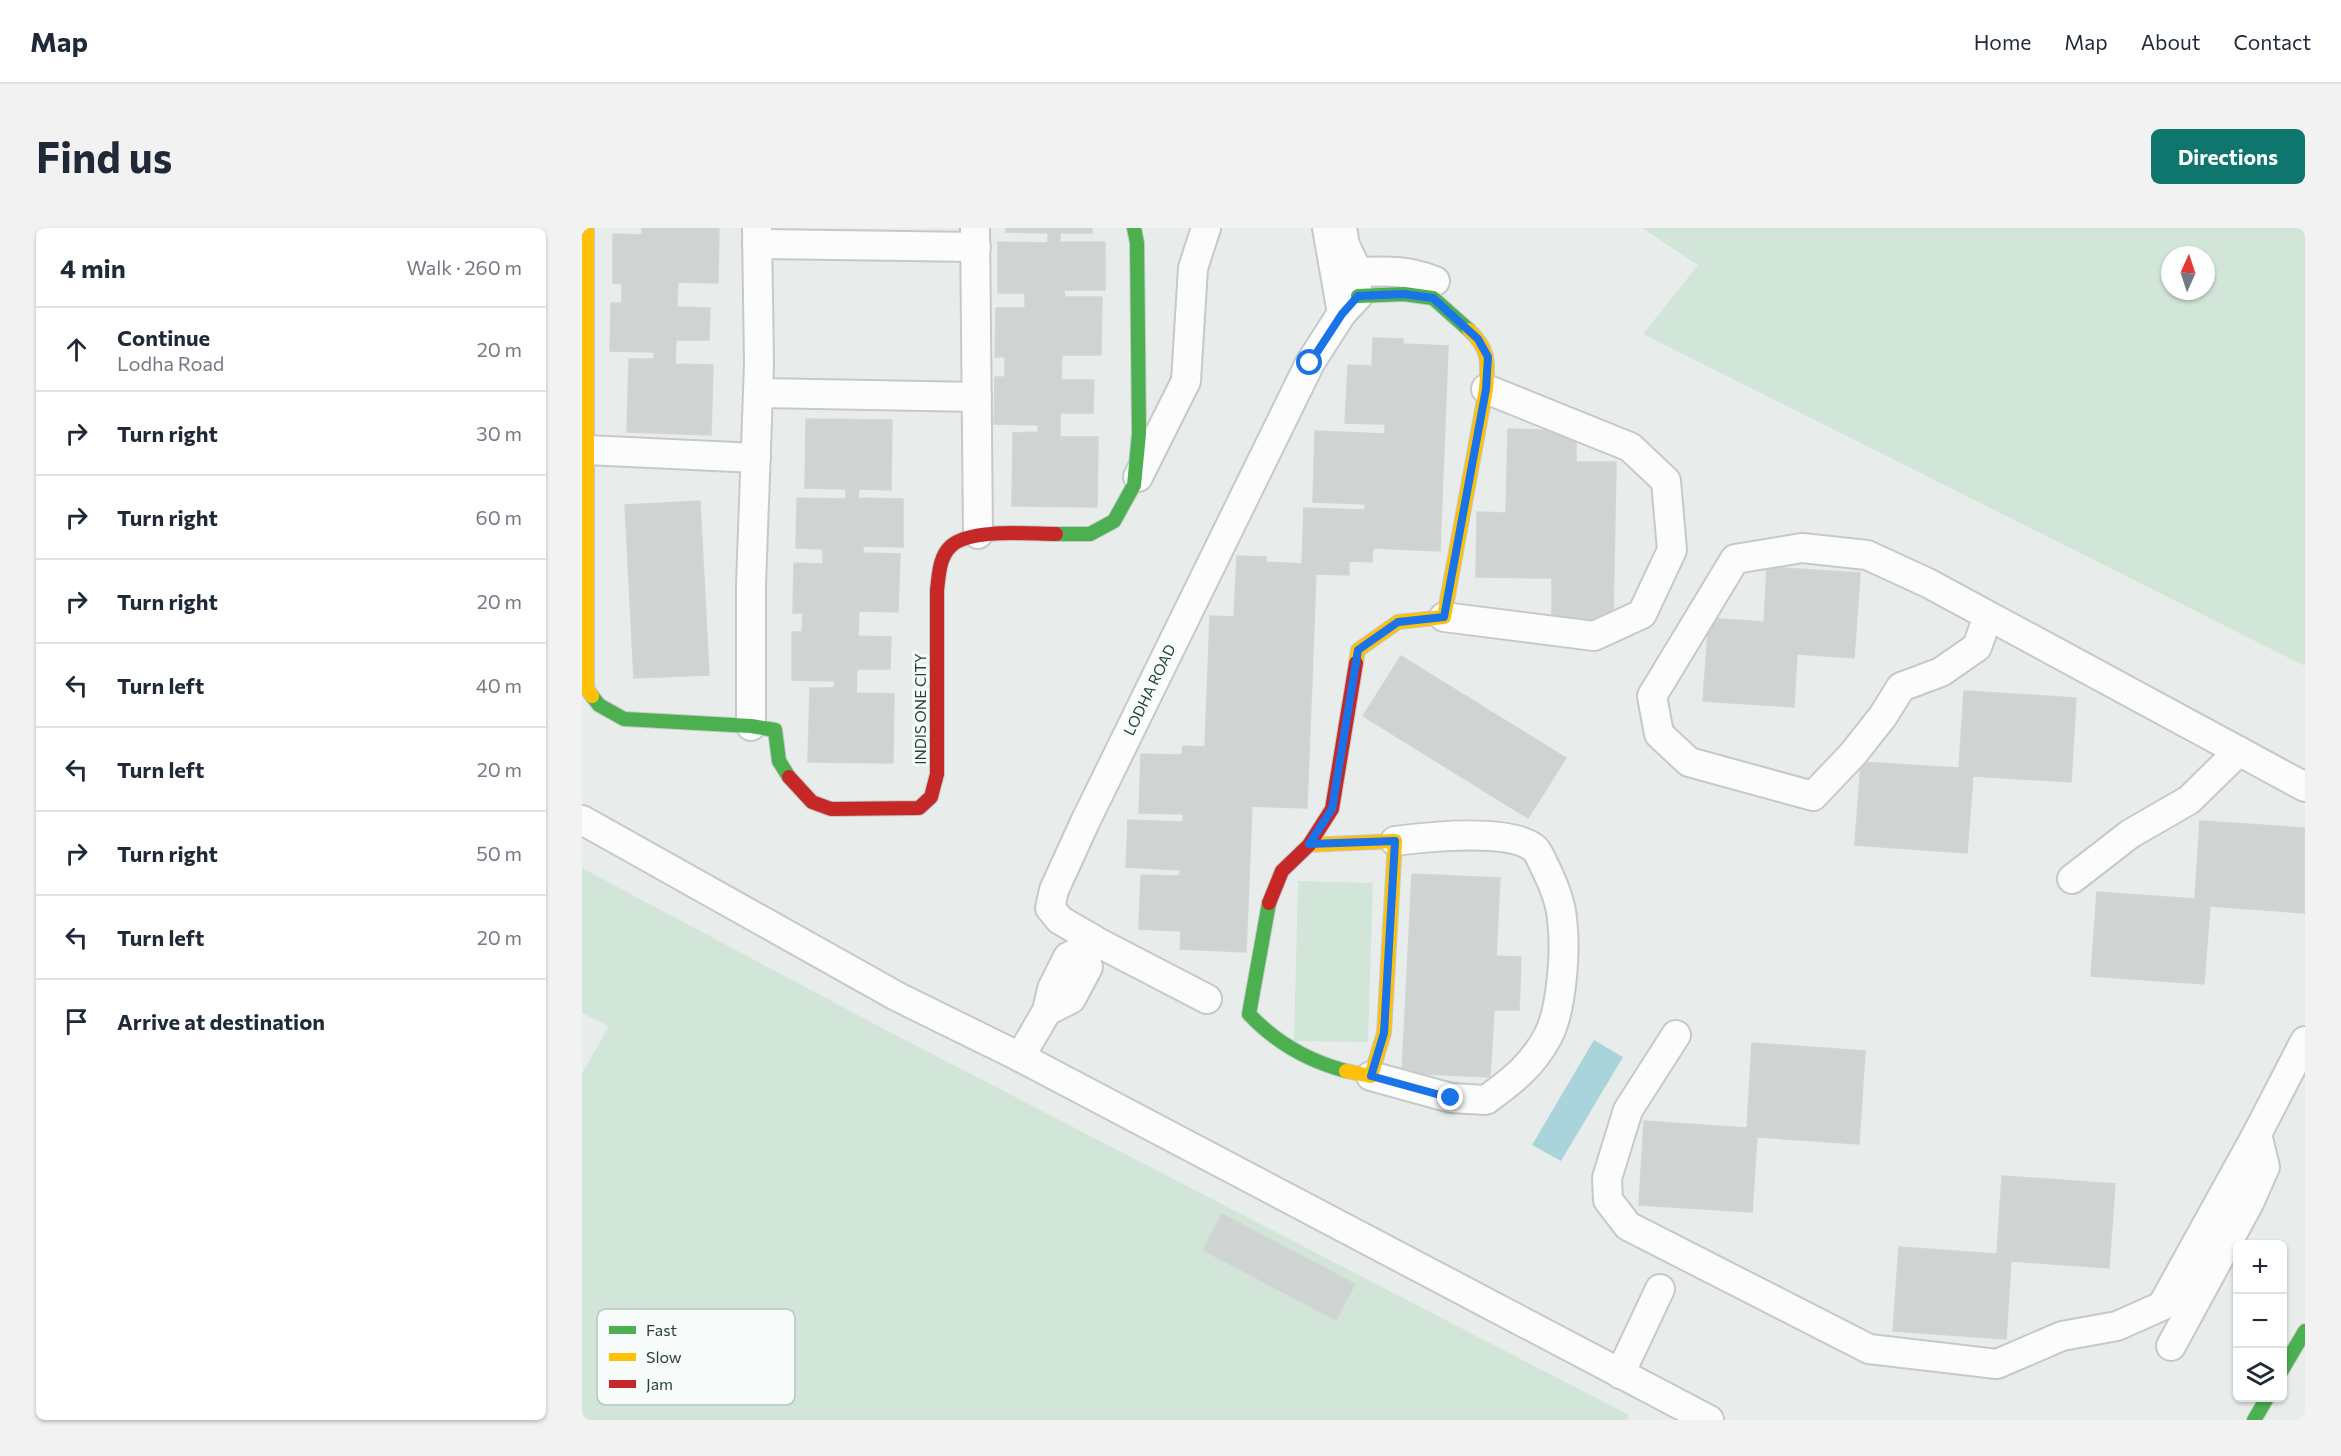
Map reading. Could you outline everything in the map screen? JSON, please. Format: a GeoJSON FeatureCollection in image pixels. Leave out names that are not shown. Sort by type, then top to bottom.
{"type":"FeatureCollection","features":[{"type":"Feature","properties":{"kind":"street","name":"INDIS ONE CITY"},"geometry":{"type":"LineString","coordinates":[[587,228],[584,331],[587,450],[584,604],[587,689],[599,705],[624,719],[751,726],[775,730],[779,761],[794,784],[812,802],[831,809],[919,808],[931,796],[937,774],[937,590],[940,564],[951,546],[978,534],[1090,534],[1114,521],[1134,485],[1139,434],[1140,233]]}},
{"type":"Feature","properties":{"kind":"street"},"geometry":{"type":"LineString","coordinates":[[1182,228],[1193,268]]}},
{"type":"Feature","properties":{"kind":"street"},"geometry":{"type":"LineString","coordinates":[[1134,485],[1186,381],[1193,268],[1206,228]]}},
{"type":"Feature","properties":{"kind":"street"},"geometry":{"type":"LineString","coordinates":[[1327,228],[1352,286]]}},
{"type":"Feature","properties":{"kind":"street"},"geometry":{"type":"LineString","coordinates":[[1342,228],[1352,286]]}},
{"type":"Feature","properties":{"kind":"street","name":"LODHA ROAD"},"geometry":{"type":"LineString","coordinates":[[1207,999],[1087,944],[1050,908],[1054,890],[1310,363],[1352,286],[1358,245],[1356,228]]}},
{"type":"Feature","properties":{"kind":"street"},"geometry":{"type":"LineString","coordinates":[[751,726],[751,585],[758,393],[757,236],[976,237],[978,534]]}},
{"type":"Feature","properties":{"kind":"street"},"geometry":{"type":"LineString","coordinates":[[1352,286],[1393,271],[1415,273],[1435,282]]}},
{"type":"Feature","properties":{"kind":"street"},"geometry":{"type":"LineString","coordinates":[[1352,286],[1433,298],[1478,339],[1488,357],[1486,389],[1444,617]]}},
{"type":"Feature","properties":{"kind":"street"},"geometry":{"type":"LineString","coordinates":[[1309,844],[1476,835],[1519,841],[1535,848],[1549,875],[1563,918],[1562,986],[1549,1035],[1521,1075],[1486,1100],[1451,1098],[1352,1073],[1292,1051],[1261,1029],[1249,1014],[1267,908],[1282,871],[1309,844],[1332,809],[1358,650],[1398,622],[1444,617],[1594,636],[1642,614],[1672,550],[1666,481],[1629,447],[1486,389]]}},
{"type":"Feature","properties":{"kind":"street"},"geometry":{"type":"LineString","coordinates":[[758,393],[977,397]]}},
{"type":"Feature","properties":{"kind":"street"},"geometry":{"type":"LineString","coordinates":[[587,450],[756,458]]}},
{"type":"Feature","properties":{"kind":"street"},"geometry":{"type":"LineString","coordinates":[[1988,615],[1977,647],[1941,672],[1901,687],[1883,716],[1853,754],[1813,796],[1689,762],[1659,734],[1652,696],[1735,559],[1802,548],[1867,555],[1928,583],[1988,615],[2240,751],[2305,787]]}},
{"type":"Feature","properties":{"kind":"street"},"geometry":{"type":"LineString","coordinates":[[2072,879],[2130,834],[2189,800],[2240,751]]}},
{"type":"Feature","properties":{"kind":"street"},"geometry":{"type":"LineString","coordinates":[[582,820],[898,997],[1020,1057],[1620,1374],[1664,1410],[1709,1420]]}},
{"type":"Feature","properties":{"kind":"street"},"geometry":{"type":"LineString","coordinates":[[1371,1076],[1384,1033],[1395,841]]}},
{"type":"Feature","properties":{"kind":"street"},"geometry":{"type":"LineString","coordinates":[[1020,1057],[1047,1011],[1052,989],[1068,957],[1087,944]]}},
{"type":"Feature","properties":{"kind":"street"},"geometry":{"type":"LineString","coordinates":[[1676,1035],[1628,1110],[1607,1178],[1608,1200],[1628,1226],[1869,1349],[1997,1364],[2062,1336],[2117,1326],[2162,1306],[2301,1057]]}},
{"type":"Feature","properties":{"kind":"street"},"geometry":{"type":"LineString","coordinates":[[2171,1346],[2249,1203],[2265,1167],[2257,1134]]}},
{"type":"Feature","properties":{"kind":"street"},"geometry":{"type":"LineString","coordinates":[[1620,1374],[1660,1288]]}},
{"type":"Feature","properties":{"kind":"street"},"geometry":{"type":"LineString","coordinates":[[2287,1363],[2305,1330]]}},
{"type":"Feature","properties":{"kind":"street"},"geometry":{"type":"LineString","coordinates":[[2254,1420],[2265,1402]]}},
{"type":"Feature","properties":{"kind":"green space"},"geometry":{"type":"Polygon","coordinates":[[[1642,228],[2305,228],[2305,666],[1643,334],[1698,265],[1642,228]]]}},
{"type":"Feature","properties":{"kind":"green space"},"geometry":{"type":"Polygon","coordinates":[[[582,868],[884,1029],[1629,1415],[1627,1420],[582,1420],[582,1074],[609,1026],[582,1013],[582,868]]]}},
{"type":"Feature","properties":{"kind":"green space"},"geometry":{"type":"Polygon","coordinates":[[[1298,881],[1373,883],[1368,1042],[1294,1041],[1298,881]]]}},
{"type":"Feature","properties":{"kind":"water"},"geometry":{"type":"Polygon","coordinates":[[[1594,1040],[1623,1057],[1561,1161],[1532,1145],[1594,1040]]]}},
{"type":"Feature","properties":{"kind":"building"},"geometry":{"type":"Polygon","coordinates":[[[642,228],[719,228],[718,283],[678,282],[677,307],[710,308],[709,340],[676,340],[675,364],[713,365],[711,435],[627,432],[629,359],[654,359],[654,352],[610,351],[611,303],[622,303],[622,284],[613,283],[613,234],[642,235],[642,228]]]}},
{"type":"Feature","properties":{"kind":"building"},"geometry":{"type":"Polygon","coordinates":[[[1006,228],[1092,228],[1092,233],[1060,233],[1060,242],[1105,242],[1105,290],[1064,290],[1065,297],[1102,297],[1101,355],[1062,355],[1061,380],[1094,380],[1093,413],[1060,413],[1060,437],[1098,437],[1097,507],[1012,506],[1013,433],[1038,432],[1038,425],[994,424],[995,377],[1005,377],[1005,357],[995,357],[996,308],[1025,308],[1025,293],[998,293],[998,242],[1048,243],[1048,233],[1006,232],[1006,228]]]}},
{"type":"Feature","properties":{"kind":"building"},"geometry":{"type":"Polygon","coordinates":[[[1373,338],[1403,339],[1403,344],[1448,346],[1440,551],[1373,548],[1372,562],[1349,561],[1349,575],[1316,574],[1307,808],[1252,806],[1246,952],[1180,949],[1181,931],[1139,929],[1141,875],[1180,876],[1180,870],[1126,867],[1128,820],[1183,822],[1183,814],[1139,813],[1141,754],[1182,755],[1183,746],[1205,747],[1210,616],[1234,617],[1237,556],[1266,557],[1266,562],[1302,564],[1304,508],[1365,510],[1365,504],[1313,502],[1315,431],[1385,434],[1385,424],[1345,423],[1348,365],[1372,366],[1373,338]]]}},
{"type":"Feature","properties":{"kind":"building"},"geometry":{"type":"Polygon","coordinates":[[[806,419],[892,420],[891,490],[859,489],[858,498],[903,499],[903,547],[863,546],[863,553],[900,554],[898,612],[859,611],[858,636],[891,637],[890,669],[857,669],[856,693],[894,694],[893,763],[808,762],[810,688],[834,688],[835,681],[792,680],[792,632],[802,632],[803,613],[793,613],[794,563],[823,564],[823,549],[796,548],[797,498],[846,499],[846,489],[805,488],[806,419]]]}},
{"type":"Feature","properties":{"kind":"building"},"geometry":{"type":"Polygon","coordinates":[[[1508,429],[1576,431],[1576,462],[1616,462],[1613,620],[1552,619],[1552,578],[1476,577],[1477,512],[1506,513],[1508,429]]]}},
{"type":"Feature","properties":{"kind":"building"},"geometry":{"type":"Polygon","coordinates":[[[700,501],[709,675],[634,678],[625,505],[700,501]]]}},
{"type":"Feature","properties":{"kind":"building"},"geometry":{"type":"Polygon","coordinates":[[[1767,567],[1860,573],[1854,658],[1797,654],[1794,707],[1703,701],[1709,618],[1764,622],[1767,567]]]}},
{"type":"Feature","properties":{"kind":"building"},"geometry":{"type":"Polygon","coordinates":[[[1401,656],[1566,758],[1528,818],[1363,716],[1401,656]]]}},
{"type":"Feature","properties":{"kind":"building"},"geometry":{"type":"Polygon","coordinates":[[[1964,691],[2076,698],[2071,782],[1973,776],[1967,853],[1855,845],[1861,762],[1959,768],[1964,691]]]}},
{"type":"Feature","properties":{"kind":"building"},"geometry":{"type":"Polygon","coordinates":[[[2200,821],[2305,828],[2305,913],[2210,906],[2204,984],[2091,976],[2097,892],[2195,899],[2200,821]]]}},
{"type":"Feature","properties":{"kind":"building"},"geometry":{"type":"Polygon","coordinates":[[[1412,874],[1500,878],[1496,956],[1521,957],[1519,1010],[1494,1010],[1490,1077],[1402,1073],[1412,874]]]}},
{"type":"Feature","properties":{"kind":"building"},"geometry":{"type":"Polygon","coordinates":[[[1752,1043],[1865,1051],[1859,1144],[1757,1137],[1752,1212],[1639,1205],[1644,1121],[1747,1128],[1752,1043]]]}},
{"type":"Feature","properties":{"kind":"building"},"geometry":{"type":"Polygon","coordinates":[[[2002,1176],[2115,1184],[2109,1268],[2011,1261],[2006,1339],[1893,1331],[1899,1247],[1997,1254],[2002,1176]]]}},
{"type":"Feature","properties":{"kind":"building"},"geometry":{"type":"Polygon","coordinates":[[[1222,1214],[1355,1284],[1336,1320],[1203,1250],[1222,1214]]]}},
{"type":"Feature","properties":{"kind":"traffic: fast"},"geometry":{"type":"LineString","coordinates":[[1056,534],[1090,534],[1114,521],[1134,485],[1139,434],[1137,243],[1134,228]]}},
{"type":"Feature","properties":{"kind":"traffic: fast"},"geometry":{"type":"LineString","coordinates":[[1358,296],[1404,294],[1433,298],[1469,330]]}},
{"type":"Feature","properties":{"kind":"traffic: fast"},"geometry":{"type":"LineString","coordinates":[[592,696],[599,705],[624,719],[751,726],[775,730],[779,761],[789,777]]}},
{"type":"Feature","properties":{"kind":"traffic: fast"},"geometry":{"type":"LineString","coordinates":[[1269,903],[1249,1014],[1270,1034],[1293,1050],[1346,1071]]}},
{"type":"Feature","properties":{"kind":"traffic: fast"},"geometry":{"type":"LineString","coordinates":[[2287,1362],[2305,1331]]}},
{"type":"Feature","properties":{"kind":"traffic: fast"},"geometry":{"type":"LineString","coordinates":[[2254,1420],[2265,1402]]}},
{"type":"Feature","properties":{"kind":"traffic: slow"},"geometry":{"type":"LineString","coordinates":[[587,228],[587,689],[592,696]]}},
{"type":"Feature","properties":{"kind":"traffic: slow"},"geometry":{"type":"LineString","coordinates":[[1356,663],[1358,650],[1398,622],[1444,617],[1486,389],[1487,371],[1484,350],[1469,330]]}},
{"type":"Feature","properties":{"kind":"traffic: slow"},"geometry":{"type":"LineString","coordinates":[[1309,845],[1395,841],[1384,1033],[1371,1076],[1346,1071]]}},
{"type":"Feature","properties":{"kind":"traffic: jam"},"geometry":{"type":"LineString","coordinates":[[789,777],[812,802],[831,809],[919,808],[931,797],[937,774],[937,590],[944,555],[960,540],[986,534],[1056,534]]}},
{"type":"Feature","properties":{"kind":"traffic: jam"},"geometry":{"type":"LineString","coordinates":[[1269,903],[1282,871],[1309,845],[1332,809],[1356,663]]}},
{"type":"Feature","properties":{"kind":"route"},"geometry":{"type":"LineString","coordinates":[[1310,363],[1342,314],[1358,296],[1404,294],[1433,298],[1478,339],[1488,357],[1486,389],[1444,617],[1398,622],[1358,650],[1332,809],[1309,844],[1395,841],[1384,1033],[1371,1076],[1451,1098]]}}]}
